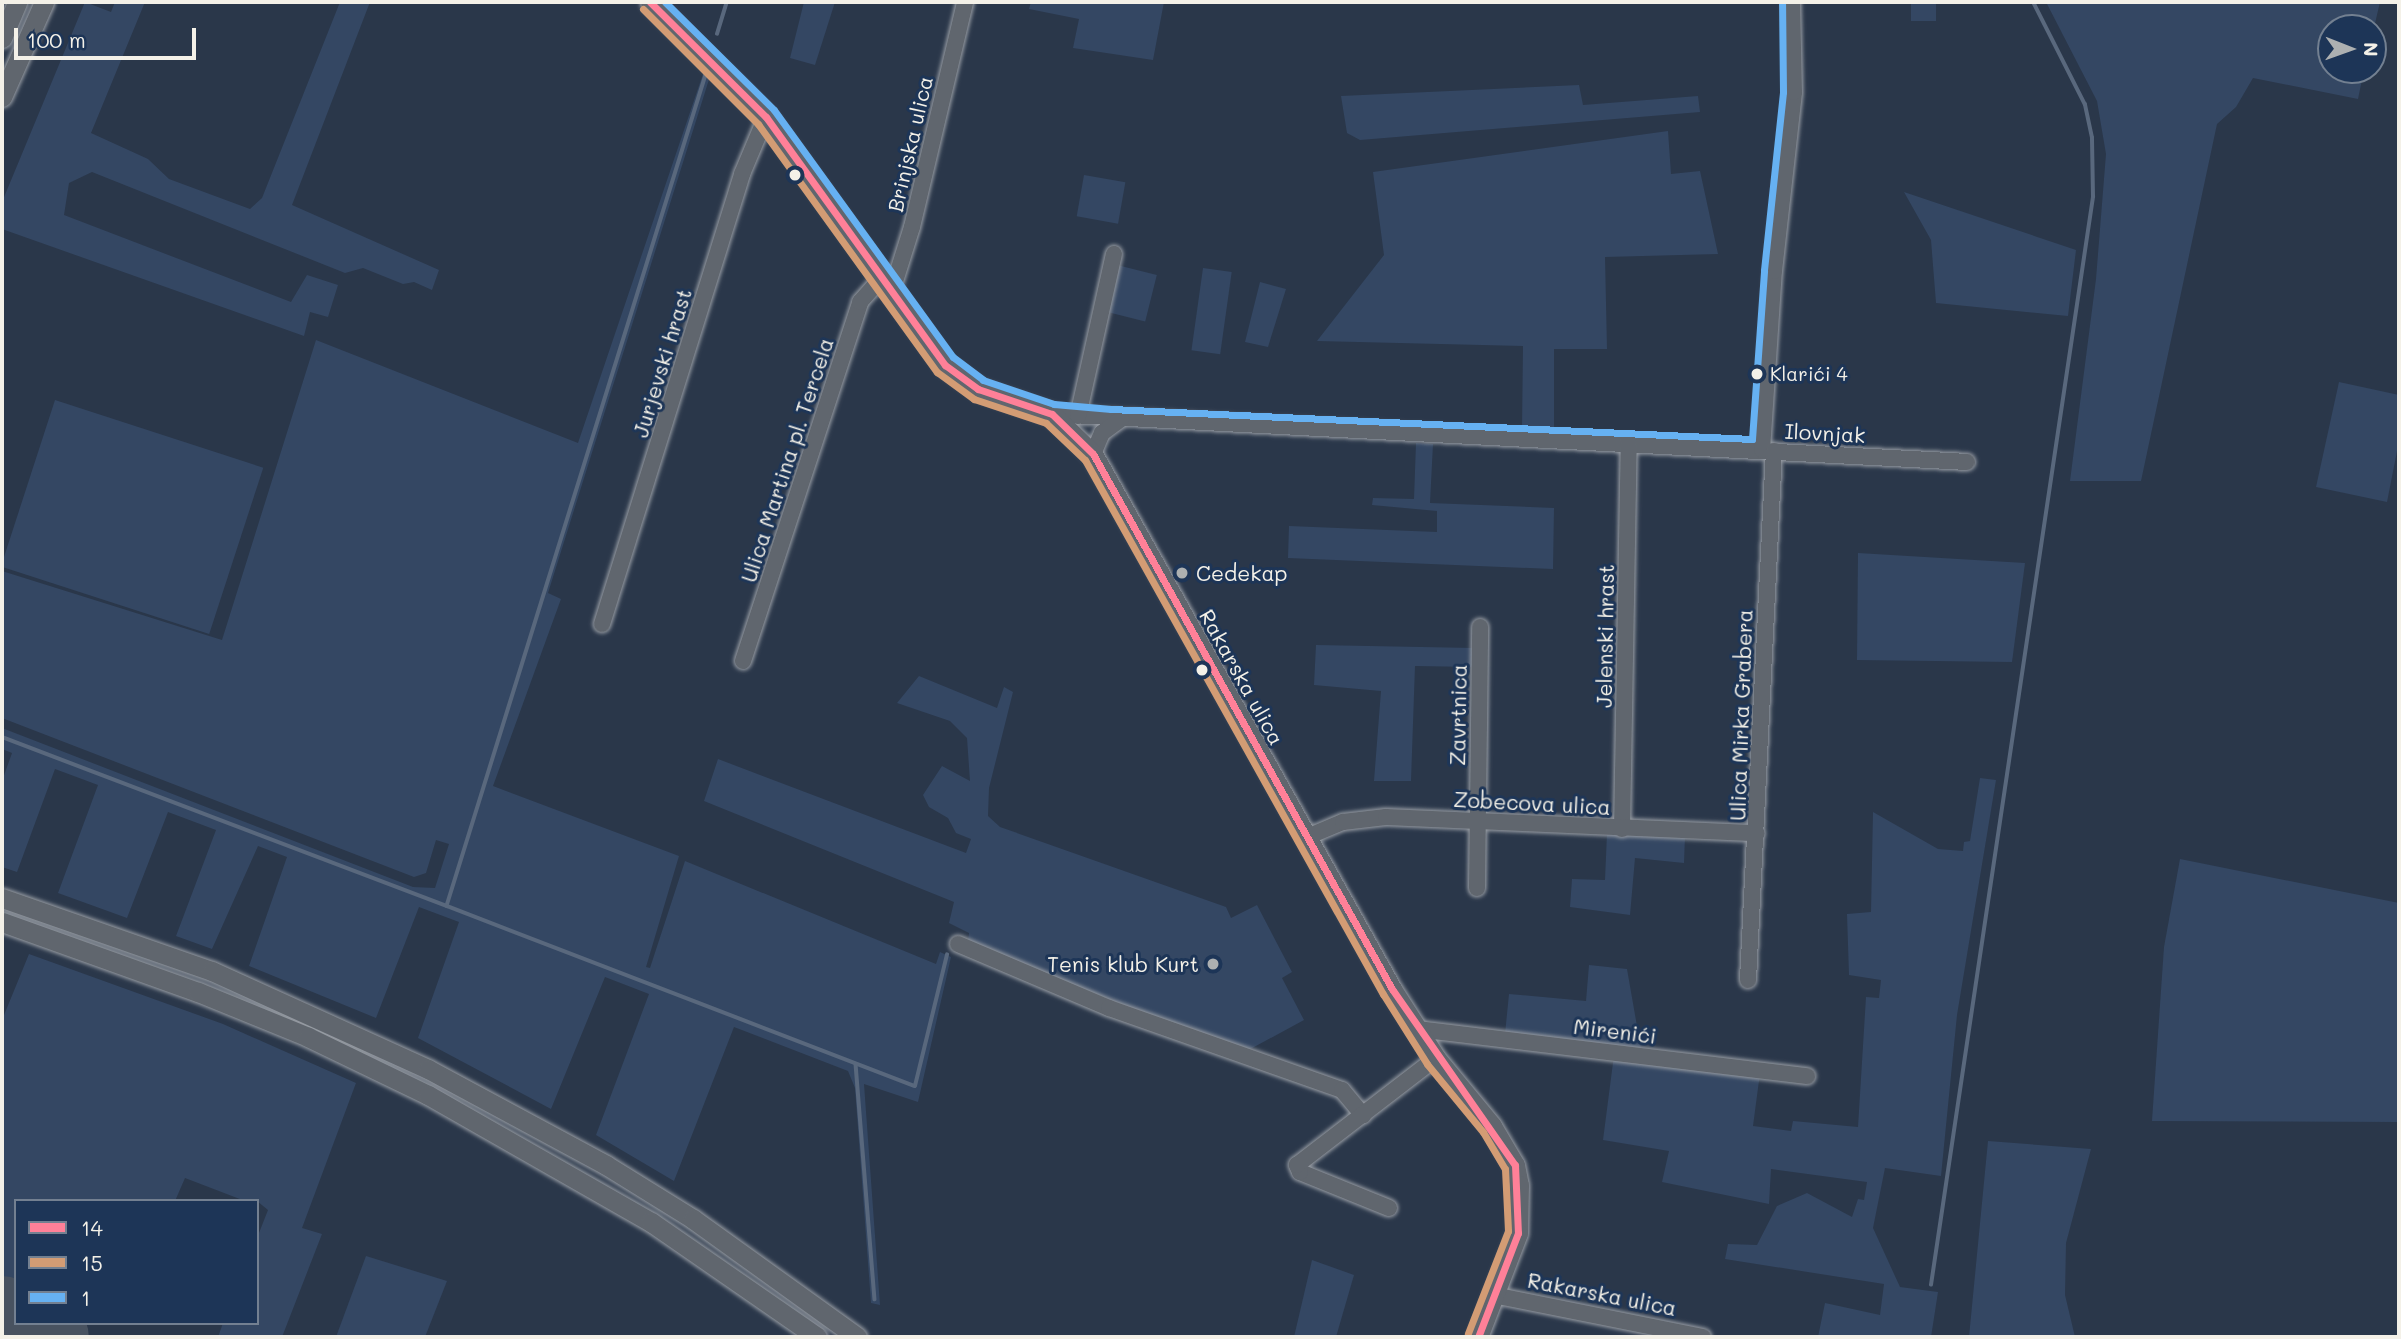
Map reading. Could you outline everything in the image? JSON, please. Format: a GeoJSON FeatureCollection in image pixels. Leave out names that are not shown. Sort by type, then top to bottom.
{"type":"FeatureCollection","features":[{"type":"Feature","properties":{"kind":"main road"},"geometry":{"type":"LineString","coordinates":[[2,38],[17,2]]}},
{"type":"Feature","properties":{"kind":"main road"},"geometry":{"type":"LineString","coordinates":[[2,97],[44,2]]}},
{"type":"Feature","properties":{"kind":"main road","name":"Rakarska ulica"},"geometry":{"type":"LineString","coordinates":[[650,2],[766,117],[886,286],[957,377],[978,389],[1052,414],[1093,454],[1417,1029],[1436,1058],[1492,1126],[1515,1165],[1519,1185],[1518,1233],[1493,1295],[1481,1337]]}},
{"type":"Feature","properties":{"kind":"main road"},"geometry":{"type":"LineString","coordinates":[[2,898],[212,971],[428,1069],[606,1165],[682,1212],[857,1337]]}},
{"type":"Feature","properties":{"kind":"main road"},"geometry":{"type":"LineString","coordinates":[[2,922],[198,992],[308,1037],[428,1095],[651,1222],[817,1337]]}},
{"type":"Feature","properties":{"kind":"street","name":"Brinjska ulica"},"geometry":{"type":"LineString","coordinates":[[886,286],[912,227],[965,2]]}},
{"type":"Feature","properties":{"kind":"street","name":"Ulica Mirka Grabera"},"geometry":{"type":"LineString","coordinates":[[1748,980],[1757,833],[1774,271],[1794,92],[1793,2]]}},
{"type":"Feature","properties":{"kind":"street","name":"Jurjevski hrast"},"geometry":{"type":"LineString","coordinates":[[602,624],[745,164],[766,117]]}},
{"type":"Feature","properties":{"kind":"street"},"geometry":{"type":"LineString","coordinates":[[1078,416],[1114,254]]}},
{"type":"Feature","properties":{"kind":"street","name":"Ulica Martina pl. Tercela"},"geometry":{"type":"LineString","coordinates":[[743,661],[860,302],[886,286]]}},
{"type":"Feature","properties":{"kind":"street","name":"Ilovnjak"},"geometry":{"type":"LineString","coordinates":[[1052,414],[1967,462]]}},
{"type":"Feature","properties":{"kind":"street"},"geometry":{"type":"LineString","coordinates":[[1093,454],[1102,433],[1121,419]]}},
{"type":"Feature","properties":{"kind":"street","name":"Jelenski hrast"},"geometry":{"type":"LineString","coordinates":[[1622,829],[1629,444]]}},
{"type":"Feature","properties":{"kind":"street","name":"Zavrtnica"},"geometry":{"type":"LineString","coordinates":[[1477,888],[1480,627]]}},
{"type":"Feature","properties":{"kind":"street","name":"Zobecova ulica"},"geometry":{"type":"LineString","coordinates":[[1307,837],[1343,822],[1373,817],[1757,833]]}},
{"type":"Feature","properties":{"kind":"street"},"geometry":{"type":"LineString","coordinates":[[958,944],[1109,1008],[1342,1090],[1363,1115]]}},
{"type":"Feature","properties":{"kind":"street","name":"Mirenići"},"geometry":{"type":"LineString","coordinates":[[1417,1029],[1807,1076]]}},
{"type":"Feature","properties":{"kind":"street"},"geometry":{"type":"LineString","coordinates":[[1389,1208],[1297,1170],[1302,1161],[1436,1058]]}},
{"type":"Feature","properties":{"kind":"street","name":"Rakarska ulica"},"geometry":{"type":"LineString","coordinates":[[1493,1295],[1703,1337]]}},
{"type":"Feature","properties":{"kind":"shaded area"},"geometry":{"type":"Polygon","coordinates":[[[85,2],[111,12],[115,2],[145,2],[91,133],[148,159],[169,179],[250,209],[262,198],[340,2],[370,2],[292,205],[439,270],[432,290],[414,282],[403,284],[363,268],[345,273],[92,172],[69,183],[64,215],[291,302],[307,275],[338,285],[328,317],[310,312],[304,336],[2,229],[2,202],[85,2]]]}},
{"type":"Feature","properties":{"kind":"shaded area"},"geometry":{"type":"Polygon","coordinates":[[[804,2],[835,2],[815,65],[790,58],[804,2]]]}},
{"type":"Feature","properties":{"kind":"shaded area"},"geometry":{"type":"Polygon","coordinates":[[[1031,2],[1164,2],[1153,60],[1073,48],[1079,19],[1029,9],[1031,2]]]}},
{"type":"Feature","properties":{"kind":"shaded area"},"geometry":{"type":"Polygon","coordinates":[[[1911,2],[1936,2],[1936,21],[1911,21],[1911,2]]]}},
{"type":"Feature","properties":{"kind":"shaded area"},"geometry":{"type":"Polygon","coordinates":[[[2046,2],[2380,2],[2377,14],[2317,14],[2317,84],[2361,84],[2358,99],[2253,78],[2236,107],[2217,124],[2141,481],[2070,481],[2096,279],[2106,154],[2097,101],[2046,2]]]}},
{"type":"Feature","properties":{"kind":"shaded area"},"geometry":{"type":"Polygon","coordinates":[[[705,68],[711,73],[548,593],[561,599],[493,786],[679,856],[646,967],[650,968],[685,861],[936,964],[940,952],[951,957],[918,1102],[864,1084],[880,1305],[871,1303],[855,1088],[848,1071],[734,1027],[674,1181],[596,1135],[649,994],[605,977],[551,1109],[418,1038],[459,922],[419,907],[376,1018],[249,966],[287,857],[258,846],[212,949],[176,936],[216,830],[168,812],[127,918],[58,893],[98,785],[55,769],[17,872],[2,867],[2,781],[12,753],[2,749],[2,728],[413,887],[435,888],[449,844],[436,840],[426,873],[414,877],[2,718],[2,571],[222,640],[316,340],[578,443],[705,68]]]}},
{"type":"Feature","properties":{"kind":"shaded area"},"geometry":{"type":"Polygon","coordinates":[[[1579,85],[1583,105],[1698,96],[1700,112],[1360,140],[1347,133],[1341,96],[1579,85]]]}},
{"type":"Feature","properties":{"kind":"shaded area"},"geometry":{"type":"Polygon","coordinates":[[[1668,131],[1671,174],[1700,171],[1718,254],[1605,257],[1607,349],[1554,349],[1554,430],[1522,429],[1523,346],[1317,341],[1384,255],[1373,172],[1668,131]]]}},
{"type":"Feature","properties":{"kind":"shaded area"},"geometry":{"type":"Polygon","coordinates":[[[1084,175],[1125,182],[1118,224],[1077,216],[1084,175]]]}},
{"type":"Feature","properties":{"kind":"shaded area"},"geometry":{"type":"Polygon","coordinates":[[[1904,192],[2076,250],[2068,316],[1936,303],[1931,240],[1904,192]]]}},
{"type":"Feature","properties":{"kind":"shaded area"},"geometry":{"type":"Polygon","coordinates":[[[1117,265],[1157,275],[1145,321],[1105,312],[1117,265]]]}},
{"type":"Feature","properties":{"kind":"shaded area"},"geometry":{"type":"Polygon","coordinates":[[[1203,268],[1232,272],[1220,354],[1191,350],[1203,268]]]}},
{"type":"Feature","properties":{"kind":"shaded area"},"geometry":{"type":"Polygon","coordinates":[[[1260,282],[1286,289],[1268,347],[1245,342],[1260,282]]]}},
{"type":"Feature","properties":{"kind":"shaded area"},"geometry":{"type":"Polygon","coordinates":[[[2339,382],[2399,395],[2399,441],[2387,502],[2316,487],[2339,382]]]}},
{"type":"Feature","properties":{"kind":"shaded area"},"geometry":{"type":"Polygon","coordinates":[[[55,400],[263,468],[209,634],[2,567],[55,400]]]}},
{"type":"Feature","properties":{"kind":"shaded area"},"geometry":{"type":"Polygon","coordinates":[[[1416,443],[1433,444],[1430,503],[1554,508],[1553,569],[1288,558],[1289,526],[1437,532],[1437,511],[1372,505],[1373,498],[1414,499],[1416,443]]]}},
{"type":"Feature","properties":{"kind":"shaded area"},"geometry":{"type":"Polygon","coordinates":[[[1858,553],[2025,563],[2012,662],[1857,660],[1858,553]]]}},
{"type":"Feature","properties":{"kind":"shaded area"},"geometry":{"type":"Polygon","coordinates":[[[1316,645],[1474,648],[1474,667],[1415,666],[1411,781],[1374,781],[1381,691],[1314,685],[1316,645]]]}},
{"type":"Feature","properties":{"kind":"shaded area"},"geometry":{"type":"Polygon","coordinates":[[[919,676],[997,708],[1004,687],[1013,692],[989,788],[988,816],[1000,827],[1226,907],[1231,918],[1257,905],[1292,972],[1282,978],[1304,1020],[1243,1053],[968,942],[969,933],[949,923],[954,902],[704,801],[718,759],[966,853],[971,839],[956,833],[948,818],[929,807],[923,795],[942,766],[970,781],[967,738],[950,721],[897,703],[919,676]]]}},
{"type":"Feature","properties":{"kind":"shaded area"},"geometry":{"type":"Polygon","coordinates":[[[1980,778],[1996,780],[1957,1015],[1941,1176],[1885,1168],[1873,1228],[1900,1287],[1938,1292],[1931,1337],[1818,1337],[1825,1303],[1880,1315],[1884,1284],[1725,1259],[1728,1244],[1757,1245],[1777,1206],[1807,1193],[1852,1217],[1858,1199],[1864,1200],[1867,1182],[1771,1169],[1769,1204],[1662,1182],[1669,1151],[1603,1140],[1614,1055],[1760,1073],[1753,1126],[1791,1131],[1793,1121],[1858,1127],[1866,997],[1879,998],[1881,980],[1849,975],[1847,914],[1871,912],[1873,812],[1938,849],[1963,851],[1964,842],[1970,841],[1980,778]]]}},
{"type":"Feature","properties":{"kind":"shaded area"},"geometry":{"type":"Polygon","coordinates":[[[1607,833],[1685,836],[1684,863],[1635,858],[1630,915],[1570,907],[1572,879],[1605,880],[1607,833]]]}},
{"type":"Feature","properties":{"kind":"shaded area"},"geometry":{"type":"Polygon","coordinates":[[[2180,859],[2399,903],[2399,1122],[2152,1121],[2164,947],[2180,859]]]}},
{"type":"Feature","properties":{"kind":"shaded area"},"geometry":{"type":"Polygon","coordinates":[[[29,954],[223,1024],[356,1083],[302,1228],[322,1234],[282,1337],[218,1337],[222,1325],[259,1325],[259,1233],[268,1210],[259,1203],[259,1199],[240,1199],[185,1178],[176,1199],[14,1199],[14,1294],[2,1289],[2,1020],[29,954]]]}},
{"type":"Feature","properties":{"kind":"shaded area"},"geometry":{"type":"Polygon","coordinates":[[[1589,965],[1627,969],[1641,1049],[1505,1034],[1509,994],[1586,1001],[1589,965]]]}},
{"type":"Feature","properties":{"kind":"shaded area"},"geometry":{"type":"Polygon","coordinates":[[[1988,1141],[2091,1149],[2066,1243],[2065,1295],[2075,1337],[1969,1337],[1988,1141]]]}},
{"type":"Feature","properties":{"kind":"shaded area"},"geometry":{"type":"Polygon","coordinates":[[[366,1256],[447,1281],[425,1337],[336,1337],[366,1256]]]}},
{"type":"Feature","properties":{"kind":"shaded area"},"geometry":{"type":"Polygon","coordinates":[[[1312,1260],[1354,1275],[1336,1337],[1294,1337],[1312,1260]]]}},
{"type":"Feature","properties":{"kind":"waterway"},"geometry":{"type":"LineString","coordinates":[[717,34],[727,2]]}},
{"type":"Feature","properties":{"kind":"waterway"},"geometry":{"type":"LineString","coordinates":[[1931,1285],[2093,197],[2092,138],[2085,105],[2033,2]]}},
{"type":"Feature","properties":{"kind":"waterway"},"geometry":{"type":"LineString","coordinates":[[706,75],[447,906],[915,1086],[947,955]]}},
{"type":"Feature","properties":{"kind":"waterway"},"geometry":{"type":"LineString","coordinates":[[2,737],[447,906]]}},
{"type":"Feature","properties":{"kind":"waterway"},"geometry":{"type":"LineString","coordinates":[[856,1064],[875,1299]]}},
{"type":"Feature","properties":{"kind":"runway"},"geometry":{"type":"LineString","coordinates":[[2,1317],[14,1322]]}},
{"type":"Feature","properties":{"kind":"runway"},"geometry":{"type":"LineString","coordinates":[[20,1325],[48,1337]]}},
{"type":"Feature","properties":{"kind":"transit line","name":"14"},"geometry":{"type":"LineString","coordinates":[[650,2],[766,117],[945,365],[978,389],[1052,414],[1093,454],[1392,989],[1515,1165],[1518,1233],[1478,1337]]}},
{"type":"Feature","properties":{"kind":"transit line","name":"1"},"geometry":{"type":"LineString","coordinates":[[665,2],[774,110],[953,357],[983,380],[1054,404],[1111,409],[1752,439],[1764,270],[1783,92],[1782,2]]}},
{"type":"Feature","properties":{"kind":"transit line","name":"15"},"geometry":{"type":"LineString","coordinates":[[643,9],[758,124],[937,372],[974,399],[1046,423],[1085,460],[1383,994],[1427,1064],[1483,1132],[1505,1169],[1508,1231],[1468,1333]]}},
{"type":"Feature","properties":{"kind":"place","name":"Klarići 4"},"geometry":{"type":"Point","coordinates":[1757,374]}},
{"type":"Feature","properties":{"kind":"place","name":"Cedekap"},"geometry":{"type":"Point","coordinates":[1182,573]}},
{"type":"Feature","properties":{"kind":"place","name":"Tenis klub Kurt"},"geometry":{"type":"Point","coordinates":[1213,964]}}]}
